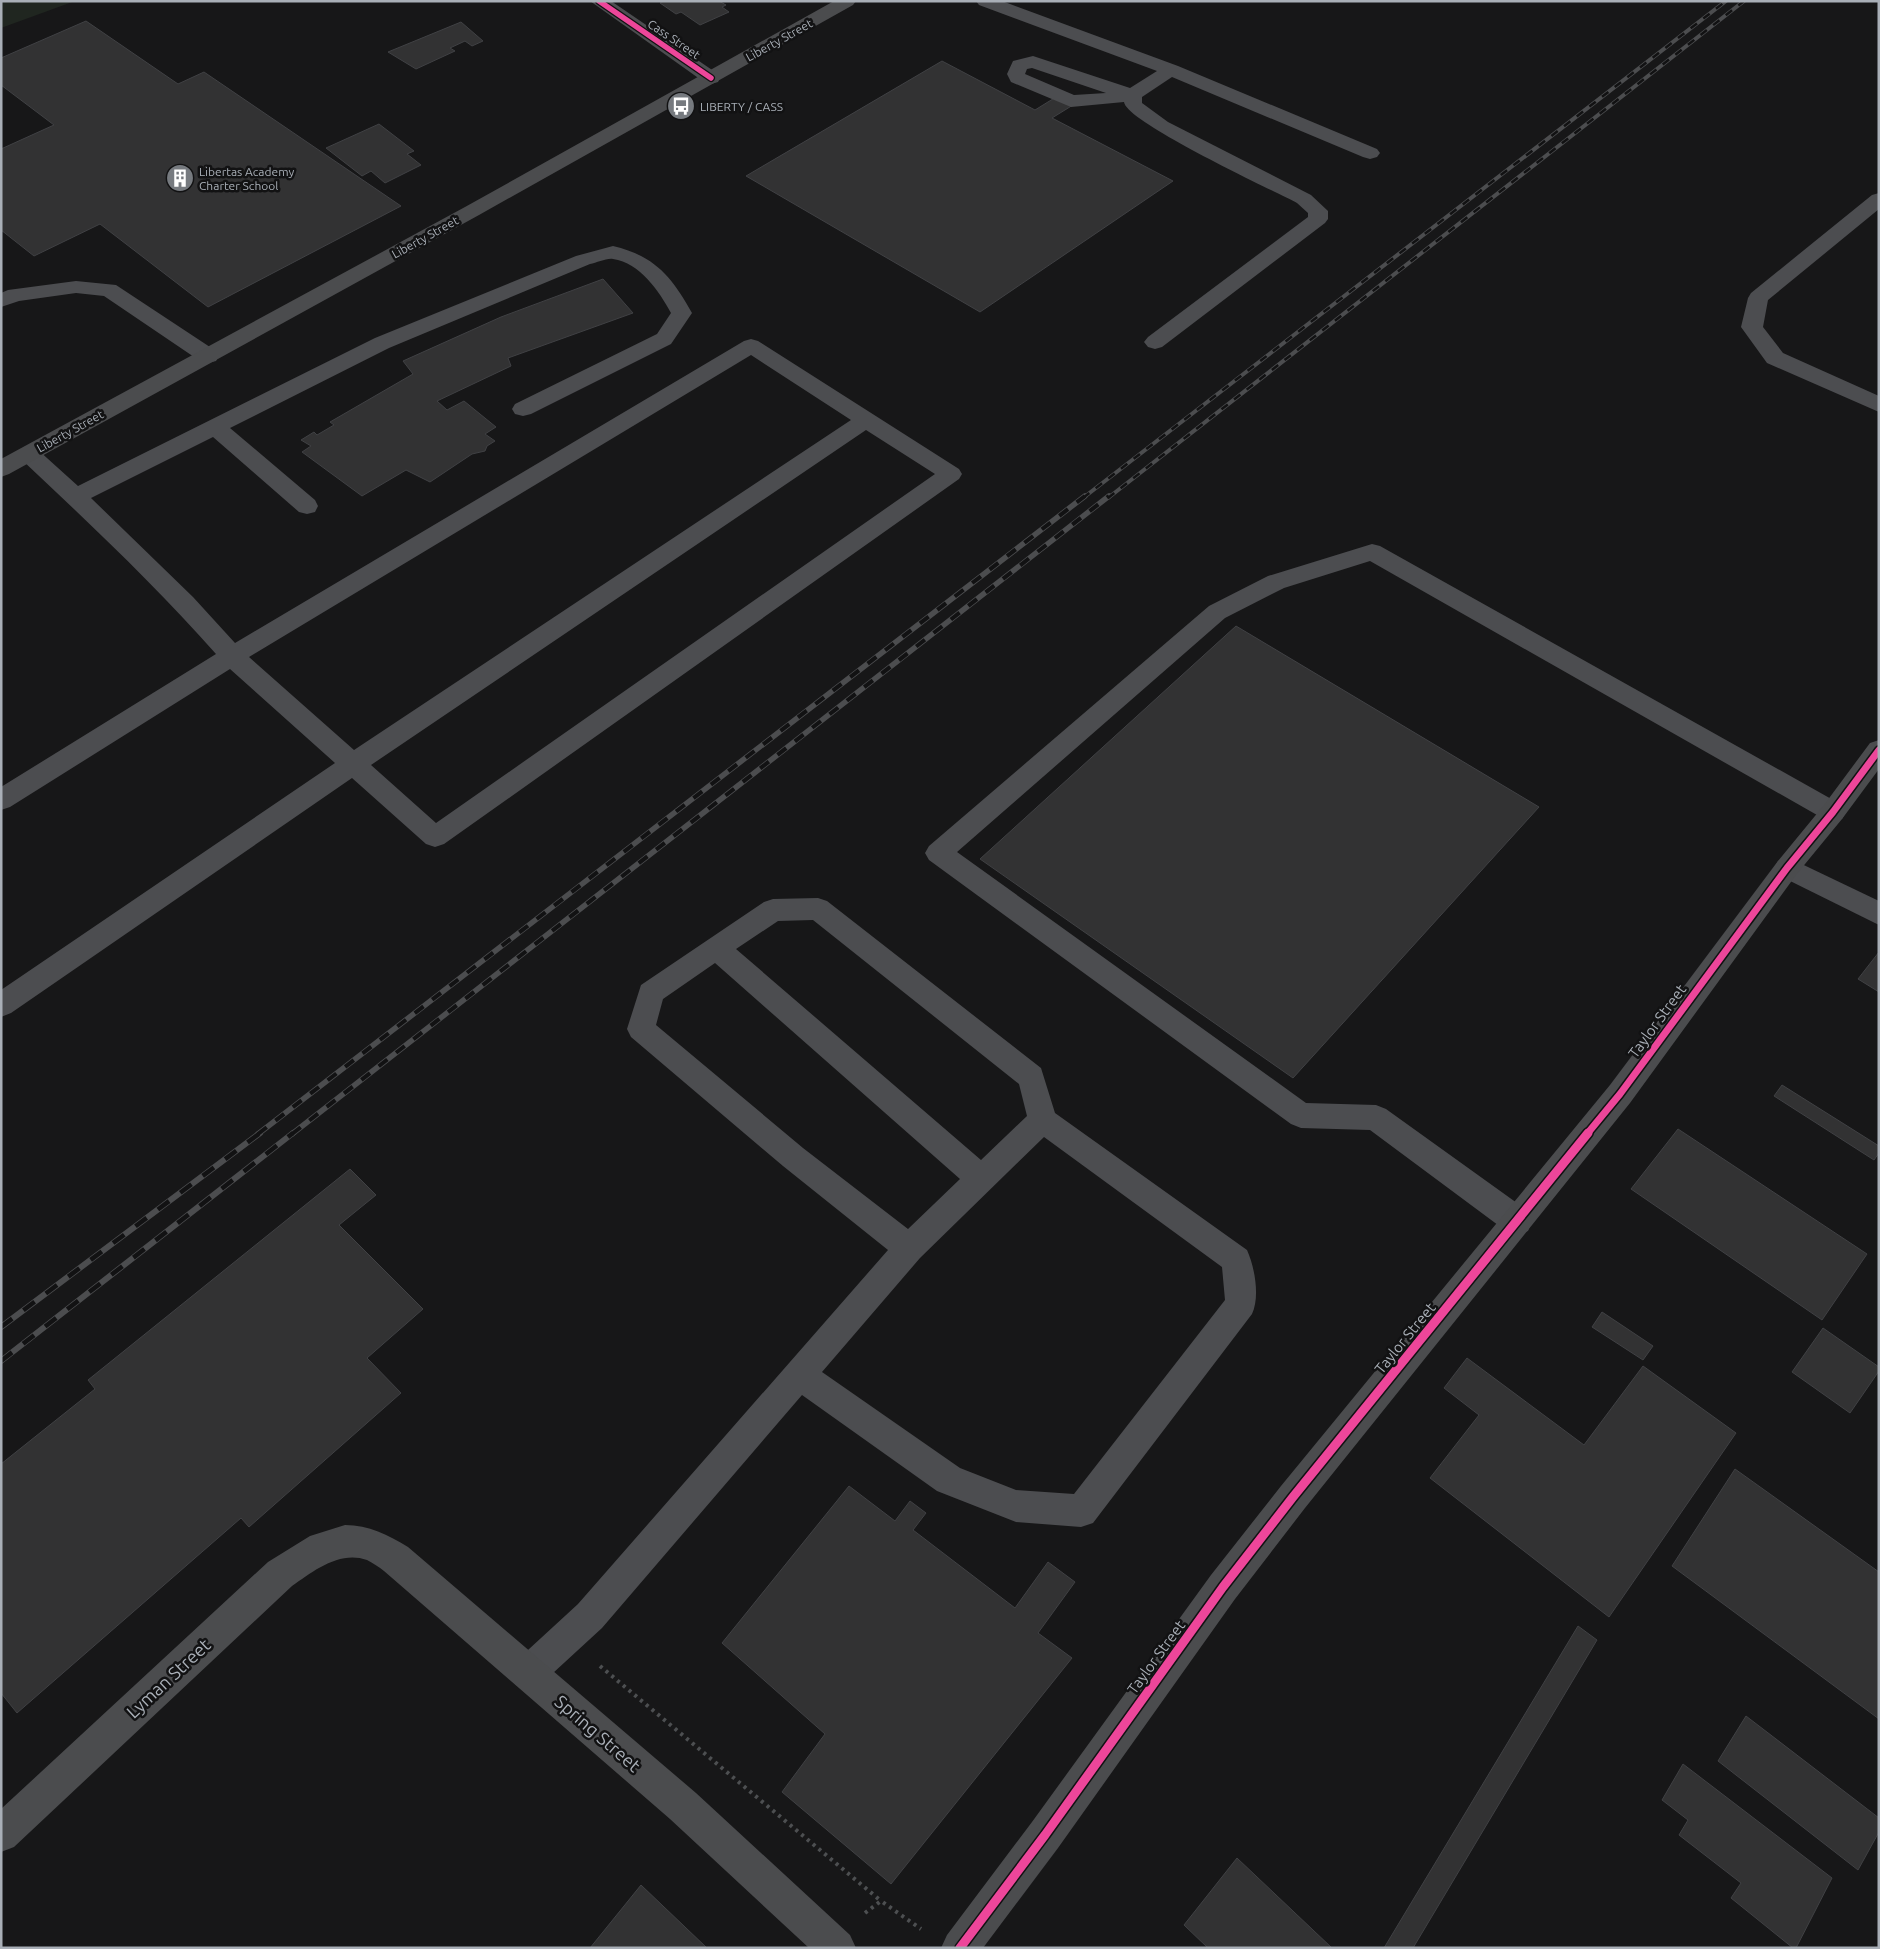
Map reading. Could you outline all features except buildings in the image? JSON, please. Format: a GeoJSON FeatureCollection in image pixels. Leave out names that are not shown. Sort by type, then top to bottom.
{"type":"FeatureCollection","features":[{"type":"Feature","properties":{"kind":"main road","name":"Liberty Street"},"geometry":{"type":"LineString","coordinates":[[1,469],[711,78],[847,1]]}},
{"type":"Feature","properties":{"kind":"main road","name":"Taylor Street"},"geometry":{"type":"LineString","coordinates":[[960,1948],[1045,1835],[1241,1564],[1293,1497],[1620,1094],[1787,868],[1833,812],[1879,750]]}},
{"type":"Feature","properties":{"kind":"main road","name":"Spring Street"},"geometry":{"type":"LineString","coordinates":[[347,1540],[370,1544],[396,1559],[683,1806],[834,1944]]}},
{"type":"Feature","properties":{"kind":"main road","name":"Lyman Street"},"geometry":{"type":"LineString","coordinates":[[1,1834],[280,1574],[302,1557],[324,1547],[347,1540]]}},
{"type":"Feature","properties":{"kind":"street","name":"Cass Street"},"geometry":{"type":"LineString","coordinates":[[599,1],[711,78]]}},
{"type":"Feature","properties":{"kind":"street"},"geometry":{"type":"LineString","coordinates":[[985,1],[1172,70],[1370,153]]}},
{"type":"Feature","properties":{"kind":"street"},"geometry":{"type":"LineString","coordinates":[[1133,95],[1092,83],[1040,63],[1025,63],[1017,68],[1018,78],[1071,101],[1133,95],[1172,70]]}},
{"type":"Feature","properties":{"kind":"street"},"geometry":{"type":"LineString","coordinates":[[1133,95],[1133,105],[1149,119],[1304,199],[1318,211],[1318,219],[1156,342]]}},
{"type":"Feature","properties":{"kind":"street"},"geometry":{"type":"LineString","coordinates":[[1879,199],[1758,298],[1752,327],[1776,358],[1879,405]]}},
{"type":"Feature","properties":{"kind":"street"},"geometry":{"type":"LineString","coordinates":[[75,497],[382,343],[582,260],[613,252],[639,262],[667,286],[682,313],[664,339],[522,410]]}},
{"type":"Feature","properties":{"kind":"street"},"geometry":{"type":"LineString","coordinates":[[1,301],[15,295],[76,286],[109,290],[208,356]]}},
{"type":"Feature","properties":{"kind":"street"},"geometry":{"type":"LineString","coordinates":[[1,800],[232,656],[750,346],[951,474],[435,837],[232,656],[185,603],[29,454]]}},
{"type":"Feature","properties":{"kind":"street"},"geometry":{"type":"LineString","coordinates":[[1,1004],[352,764],[866,420]]}},
{"type":"Feature","properties":{"kind":"street"},"geometry":{"type":"LineString","coordinates":[[215,427],[306,506]]}},
{"type":"Feature","properties":{"kind":"street"},"geometry":{"type":"LineString","coordinates":[[1517,1221],[1376,1118],[1300,1115],[938,853],[1217,612],[1276,582],[1372,552],[1833,812]]}},
{"type":"Feature","properties":{"kind":"street"},"geometry":{"type":"LineString","coordinates":[[1787,868],[1879,914]]}},
{"type":"Feature","properties":{"kind":"street"},"geometry":{"type":"LineString","coordinates":[[800,1375],[949,1480],[1016,1506],[1081,1511],[1241,1304],[1236,1260],[1043,1120],[1031,1077],[818,909],[773,910],[651,993],[641,1028],[793,1157],[909,1248]]}},
{"type":"Feature","properties":{"kind":"street"},"geometry":{"type":"LineString","coordinates":[[716,948],[981,1179]]}},
{"type":"Feature","properties":{"kind":"street"},"geometry":{"type":"LineString","coordinates":[[528,1673],[590,1616],[909,1248],[1043,1120]]}},
{"type":"Feature","properties":{"kind":"path"},"geometry":{"type":"LineString","coordinates":[[566,1638],[881,1901],[926,1932]]}},
{"type":"Feature","properties":{"kind":"path"},"geometry":{"type":"LineString","coordinates":[[834,1944],[881,1901]]}},
{"type":"Feature","properties":{"kind":"shaded area"},"geometry":{"type":"Polygon","coordinates":[[[1,1],[75,1],[1,28],[1,1]]]}},
{"type":"Feature","properties":{"kind":"railway"},"geometry":{"type":"LineString","coordinates":[[1083,498],[1726,1]]}},
{"type":"Feature","properties":{"kind":"railway"},"geometry":{"type":"LineString","coordinates":[[1108,498],[1744,1]]}},
{"type":"Feature","properties":{"kind":"railway"},"geometry":{"type":"LineString","coordinates":[[258,1134],[1085,496]]}},
{"type":"Feature","properties":{"kind":"railway"},"geometry":{"type":"LineString","coordinates":[[292,1134],[1109,496]]}},
{"type":"Feature","properties":{"kind":"railway"},"geometry":{"type":"LineString","coordinates":[[1,1327],[260,1133]]}},
{"type":"Feature","properties":{"kind":"railway"},"geometry":{"type":"LineString","coordinates":[[1,1361],[293,1133]]}},
{"type":"Feature","properties":{"kind":"cycle path"},"geometry":{"type":"LineString","coordinates":[[599,1],[711,78]]}},
{"type":"Feature","properties":{"kind":"cycle path"},"geometry":{"type":"LineString","coordinates":[[960,1948],[1045,1835],[1223,1587],[1293,1497],[1620,1094],[1787,868],[1833,812],[1879,750]]}},
{"type":"Feature","properties":{"kind":"place","name":"LIBERTY / CASS"},"geometry":{"type":"Point","coordinates":[681,106]}},
{"type":"Feature","properties":{"kind":"place","name":"Libertas Academy Charter School"},"geometry":{"type":"Point","coordinates":[180,178]}}]}
